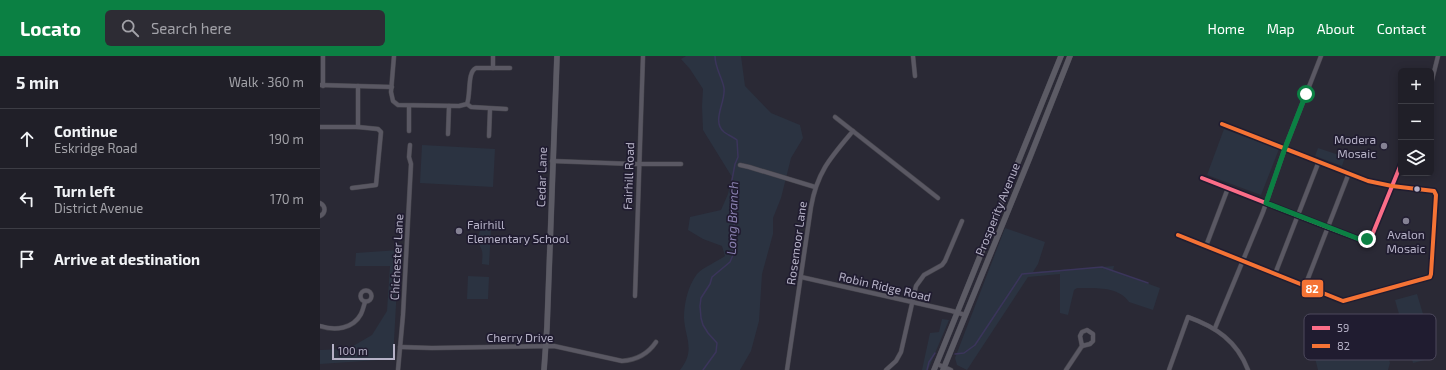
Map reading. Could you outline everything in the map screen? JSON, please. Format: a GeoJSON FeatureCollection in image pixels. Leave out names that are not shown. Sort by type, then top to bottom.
{"type":"FeatureCollection","features":[{"type":"Feature","properties":{"kind":"main road","name":"Cedar Lane"},"geometry":{"type":"LineString","coordinates":[[544,370],[557,56]]}},
{"type":"Feature","properties":{"kind":"main road","name":"Prosperity Avenue"},"geometry":{"type":"LineString","coordinates":[[935,367],[1061,56]]}},
{"type":"Feature","properties":{"kind":"main road","name":"Prosperity Avenue"},"geometry":{"type":"LineString","coordinates":[[943,369],[1070,56]]}},
{"type":"Feature","properties":{"kind":"street"},"geometry":{"type":"LineString","coordinates":[[323,56],[321,86],[392,87]]}},
{"type":"Feature","properties":{"kind":"street"},"geometry":{"type":"LineString","coordinates":[[394,56],[392,87],[393,101],[398,105],[459,106],[467,104],[471,107],[506,109]]}},
{"type":"Feature","properties":{"kind":"street"},"geometry":{"type":"LineString","coordinates":[[493,56],[493,68]]}},
{"type":"Feature","properties":{"kind":"street","name":"Fairhill Road"},"geometry":{"type":"LineString","coordinates":[[635,296],[638,164],[643,56]]}},
{"type":"Feature","properties":{"kind":"street"},"geometry":{"type":"LineString","coordinates":[[913,56],[915,76]]}},
{"type":"Feature","properties":{"kind":"street"},"geometry":{"type":"LineString","coordinates":[[1215,328],[1266,203],[1285,148],[1321,56]]}},
{"type":"Feature","properties":{"kind":"street"},"geometry":{"type":"LineString","coordinates":[[1434,72],[1438,56]]}},
{"type":"Feature","properties":{"kind":"street"},"geometry":{"type":"LineString","coordinates":[[467,104],[470,94],[471,73],[473,69],[510,68]]}},
{"type":"Feature","properties":{"kind":"street"},"geometry":{"type":"LineString","coordinates":[[358,86],[358,127]]}},
{"type":"Feature","properties":{"kind":"street"},"geometry":{"type":"LineString","coordinates":[[409,106],[409,131]]}},
{"type":"Feature","properties":{"kind":"street"},"geometry":{"type":"LineString","coordinates":[[448,134],[449,106]]}},
{"type":"Feature","properties":{"kind":"street"},"geometry":{"type":"LineString","coordinates":[[489,136],[490,109]]}},
{"type":"Feature","properties":{"kind":"street"},"geometry":{"type":"LineString","coordinates":[[835,117],[938,198]]}},
{"type":"Feature","properties":{"kind":"street"},"geometry":{"type":"LineString","coordinates":[[1178,235],[1343,301],[1430,277],[1432,274],[1436,195],[1434,190],[1392,186],[1368,180],[1222,124]]}},
{"type":"Feature","properties":{"kind":"street"},"geometry":{"type":"LineString","coordinates":[[320,127],[358,127],[378,129],[381,132],[378,179],[376,185],[352,188]]}},
{"type":"Feature","properties":{"kind":"street","name":"Rosemoor Lane"},"geometry":{"type":"LineString","coordinates":[[787,370],[815,187],[828,162],[853,131]]}},
{"type":"Feature","properties":{"kind":"street","name":"Chichester Lane"},"geometry":{"type":"LineString","coordinates":[[398,370],[411,172],[409,157],[410,145]]}},
{"type":"Feature","properties":{"kind":"street"},"geometry":{"type":"LineString","coordinates":[[552,160],[638,164],[681,164]]}},
{"type":"Feature","properties":{"kind":"street"},"geometry":{"type":"LineString","coordinates":[[1275,274],[1319,161]]}},
{"type":"Feature","properties":{"kind":"street"},"geometry":{"type":"LineString","coordinates":[[740,165],[815,187]]}},
{"type":"Feature","properties":{"kind":"street"},"geometry":{"type":"LineString","coordinates":[[1202,178],[1359,239],[1367,239],[1373,233],[1398,171]]}},
{"type":"Feature","properties":{"kind":"street"},"geometry":{"type":"LineString","coordinates":[[1305,286],[1349,173]]}},
{"type":"Feature","properties":{"kind":"street"},"geometry":{"type":"LineString","coordinates":[[1206,246],[1228,188]]}},
{"type":"Feature","properties":{"kind":"street"},"geometry":{"type":"LineString","coordinates":[[320,203],[325,209],[324,213],[320,216]]}},
{"type":"Feature","properties":{"kind":"street"},"geometry":{"type":"LineString","coordinates":[[886,370],[896,361],[900,352],[916,286],[924,275],[942,266],[949,256],[962,221]]}},
{"type":"Feature","properties":{"kind":"street","name":"Robin Ridge Road"},"geometry":{"type":"LineString","coordinates":[[801,277],[958,313],[965,316]]}},
{"type":"Feature","properties":{"kind":"street"},"geometry":{"type":"LineString","coordinates":[[320,326],[338,329],[352,324],[361,314],[365,302]]}},
{"type":"Feature","properties":{"kind":"street"},"geometry":{"type":"LineString","coordinates":[[1170,370],[1188,317],[1215,328],[1227,338],[1237,350],[1248,370]]}},
{"type":"Feature","properties":{"kind":"street","name":"Cherry Drive"},"geometry":{"type":"LineString","coordinates":[[400,347],[562,347],[622,361],[640,356],[650,349],[656,342]]}},
{"type":"Feature","properties":{"kind":"street"},"geometry":{"type":"LineString","coordinates":[[1066,370],[1082,346]]}},
{"type":"Feature","properties":{"kind":"street"},"geometry":{"type":"LineString","coordinates":[[935,367],[951,370]]}},
{"type":"Feature","properties":{"kind":"shaded area"},"geometry":{"type":"Polygon","coordinates":[[[686,56],[741,56],[745,86],[771,113],[800,125],[803,138],[791,158],[781,198],[773,218],[773,234],[762,274],[759,321],[751,351],[740,370],[680,370],[685,363],[689,350],[684,318],[689,289],[699,272],[725,256],[722,246],[703,239],[688,230],[690,217],[721,210],[728,194],[732,177],[703,130],[703,89],[690,69],[681,59],[686,56]]]}},
{"type":"Feature","properties":{"kind":"shaded area"},"geometry":{"type":"Polygon","coordinates":[[[1224,129],[1279,149],[1261,195],[1207,175],[1224,129]]]}},
{"type":"Feature","properties":{"kind":"shaded area"},"geometry":{"type":"Polygon","coordinates":[[[422,145],[495,149],[493,187],[420,183],[422,145]]]}},
{"type":"Feature","properties":{"kind":"shaded area"},"geometry":{"type":"Polygon","coordinates":[[[1318,148],[1345,157],[1342,166],[1315,156],[1318,148]]]}},
{"type":"Feature","properties":{"kind":"shaded area"},"geometry":{"type":"Polygon","coordinates":[[[1005,228],[1045,242],[1038,264],[1033,272],[1114,266],[1113,271],[1160,288],[1153,310],[1129,302],[1125,297],[1113,291],[1098,288],[1077,288],[1074,290],[1068,315],[1060,313],[1060,274],[1028,277],[967,370],[957,365],[955,358],[1005,228]]]}},
{"type":"Feature","properties":{"kind":"shaded area"},"geometry":{"type":"Polygon","coordinates":[[[481,229],[491,230],[489,265],[482,264],[482,253],[478,238],[481,229]]]}},
{"type":"Feature","properties":{"kind":"shaded area"},"geometry":{"type":"Polygon","coordinates":[[[399,250],[393,359],[320,364],[320,350],[348,349],[372,335],[387,311],[390,266],[355,266],[356,253],[399,250]]]}},
{"type":"Feature","properties":{"kind":"shaded area"},"geometry":{"type":"Polygon","coordinates":[[[468,276],[489,277],[488,299],[467,299],[468,276]]]}},
{"type":"Feature","properties":{"kind":"shaded area"},"geometry":{"type":"Polygon","coordinates":[[[1417,294],[1423,314],[1399,314],[1395,300],[1417,294]]]}},
{"type":"Feature","properties":{"kind":"shaded area"},"geometry":{"type":"Polygon","coordinates":[[[942,319],[949,320],[928,370],[922,370],[930,333],[939,332],[942,319]]]}},
{"type":"Feature","properties":{"kind":"shaded area"},"geometry":{"type":"Polygon","coordinates":[[[1316,360],[1389,360],[1390,363],[1388,370],[1318,370],[1316,360]]]}},
{"type":"Feature","properties":{"kind":"shaded area"},"geometry":{"type":"Polygon","coordinates":[[[1412,360],[1425,360],[1413,363],[1412,360]]]}},
{"type":"Feature","properties":{"kind":"waterway","name":"Long Branch"},"geometry":{"type":"LineString","coordinates":[[703,370],[716,352],[717,343],[703,325],[700,306],[701,298],[710,284],[712,277],[730,262],[733,255],[735,219],[733,210],[734,196],[731,185],[735,164],[738,157],[737,140],[720,128],[719,117],[724,88],[716,65],[715,56]]}},
{"type":"Feature","properties":{"kind":"waterway"},"geometry":{"type":"LineString","coordinates":[[955,354],[964,353],[975,345],[1022,274],[1102,267],[1148,283]]}},
{"type":"Feature","properties":{"kind":"waterway"},"geometry":{"type":"LineString","coordinates":[[927,370],[929,362],[935,353]]}},
{"type":"Feature","properties":{"kind":"transit line","name":"82"},"geometry":{"type":"LineString","coordinates":[[1178,235],[1343,301],[1430,277],[1436,195],[1434,191],[1392,186],[1368,181],[1222,124]]}},
{"type":"Feature","properties":{"kind":"transit line","name":"59"},"geometry":{"type":"LineString","coordinates":[[1202,178],[1327,227],[1365,240],[1373,233],[1398,171]]}},
{"type":"Feature","properties":{"kind":"place","name":"Modera Mosaic"},"geometry":{"type":"Point","coordinates":[1384,146]}},
{"type":"Feature","properties":{"kind":"place","name":"Avalon Mosaic"},"geometry":{"type":"Point","coordinates":[1406,221]}},
{"type":"Feature","properties":{"kind":"place","name":"Fairhill Elementary School"},"geometry":{"type":"Point","coordinates":[459,231]}},
{"type":"Feature","properties":{"kind":"route"},"geometry":{"type":"LineString","coordinates":[[1306,94],[1266,203],[1359,239],[1367,239]]}}]}
